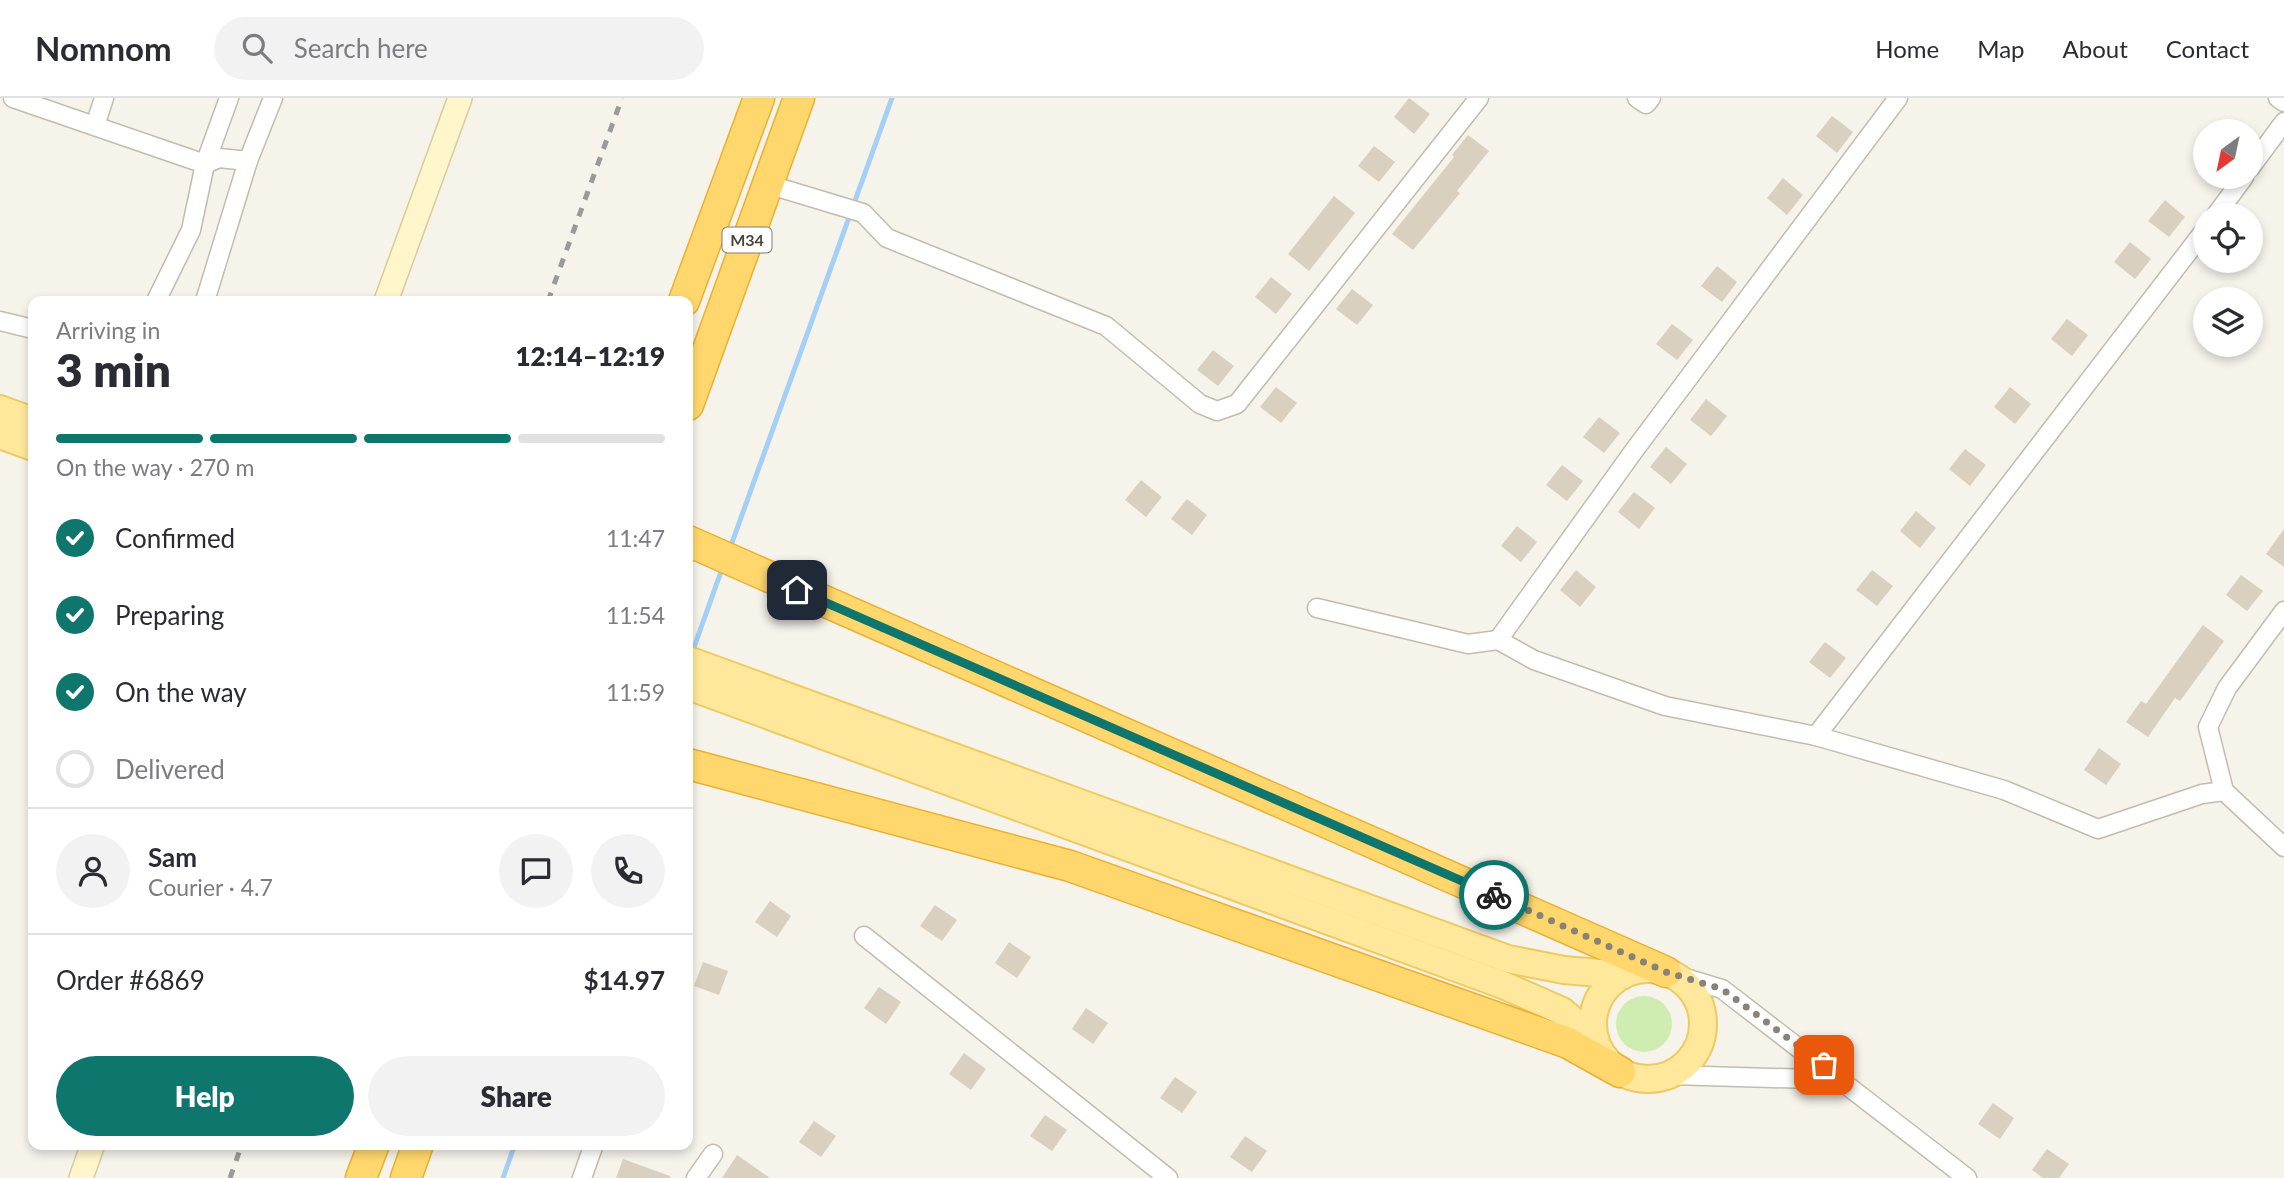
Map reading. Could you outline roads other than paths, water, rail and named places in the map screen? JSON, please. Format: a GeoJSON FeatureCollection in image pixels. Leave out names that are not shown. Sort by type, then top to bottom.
{"type":"FeatureCollection","features":[{"type":"Feature","properties":{"kind":"highway","name":"M34"},"geometry":{"type":"LineString","coordinates":[[686,296],[759,98]]}},
{"type":"Feature","properties":{"kind":"highway","name":"M34"},"geometry":{"type":"LineString","coordinates":[[693,390],[799,98]]}},
{"type":"Feature","properties":{"kind":"highway"},"geometry":{"type":"LineString","coordinates":[[696,545],[1666,972]]}},
{"type":"Feature","properties":{"kind":"highway"},"geometry":{"type":"LineString","coordinates":[[693,765],[1070,866],[1568,1043],[1620,1072]]}},
{"type":"Feature","properties":{"kind":"highway"},"geometry":{"type":"LineString","coordinates":[[361,1178],[372,1150]]}},
{"type":"Feature","properties":{"kind":"highway"},"geometry":{"type":"LineString","coordinates":[[406,1178],[416,1150]]}},
{"type":"Feature","properties":{"kind":"main road"},"geometry":{"type":"LineString","coordinates":[[0,409],[28,419]]}},
{"type":"Feature","properties":{"kind":"main road"},"geometry":{"type":"LineString","coordinates":[[0,435],[28,445]]}},
{"type":"Feature","properties":{"kind":"main road"},"geometry":{"type":"LineString","coordinates":[[693,663],[765,701],[1503,985],[1562,1011],[1595,1039],[1605,1058],[1620,1072],[1640,1079],[1671,1075],[1695,1055],[1704,1023],[1693,992],[1666,972],[1644,969],[1623,975],[1564,970],[1508,960],[765,701],[693,687]]}},
{"type":"Feature","properties":{"kind":"main road"},"geometry":{"type":"LineString","coordinates":[[1595,1039],[1593,1019],[1599,999],[1623,975]]}},
{"type":"Feature","properties":{"kind":"street"},"geometry":{"type":"LineString","coordinates":[[13,98],[205,164],[219,158],[248,162]]}},
{"type":"Feature","properties":{"kind":"street"},"geometry":{"type":"LineString","coordinates":[[95,127],[104,98]]}},
{"type":"Feature","properties":{"kind":"street"},"geometry":{"type":"LineString","coordinates":[[158,296],[191,230],[205,164],[229,98]]}},
{"type":"Feature","properties":{"kind":"street"},"geometry":{"type":"LineString","coordinates":[[207,296],[248,162],[273,98]]}},
{"type":"Feature","properties":{"kind":"street"},"geometry":{"type":"LineString","coordinates":[[388,296],[460,98]]}},
{"type":"Feature","properties":{"kind":"street"},"geometry":{"type":"LineString","coordinates":[[767,184],[863,213],[887,238],[1106,326],[1200,404],[1217,411],[1228,410],[1237,404],[1479,98]]}},
{"type":"Feature","properties":{"kind":"street"},"geometry":{"type":"LineString","coordinates":[[1637,98],[1646,104],[1651,98]]}},
{"type":"Feature","properties":{"kind":"street"},"geometry":{"type":"LineString","coordinates":[[1498,640],[1633,452],[1898,98]]}},
{"type":"Feature","properties":{"kind":"street"},"geometry":{"type":"LineString","coordinates":[[2278,98],[2284,102]]}},
{"type":"Feature","properties":{"kind":"street"},"geometry":{"type":"LineString","coordinates":[[2263,150],[2284,122]]}},
{"type":"Feature","properties":{"kind":"street"},"geometry":{"type":"LineString","coordinates":[[1816,736],[2193,246]]}},
{"type":"Feature","properties":{"kind":"street"},"geometry":{"type":"LineString","coordinates":[[0,321],[28,328]]}},
{"type":"Feature","properties":{"kind":"street"},"geometry":{"type":"LineString","coordinates":[[1317,608],[1468,644],[1498,640],[1534,660],[1665,706],[1816,736],[2004,790],[2098,828],[2202,794],[2224,791]]}},
{"type":"Feature","properties":{"kind":"street"},"geometry":{"type":"LineString","coordinates":[[2284,611],[2227,688],[2208,727],[2224,791],[2284,847]]}},
{"type":"Feature","properties":{"kind":"street"},"geometry":{"type":"LineString","coordinates":[[864,936],[1168,1178]]}},
{"type":"Feature","properties":{"kind":"street"},"geometry":{"type":"LineString","coordinates":[[1666,972],[1722,989],[1844,1080],[1967,1178]]}},
{"type":"Feature","properties":{"kind":"street"},"geometry":{"type":"LineString","coordinates":[[1671,1075],[1844,1080]]}},
{"type":"Feature","properties":{"kind":"street"},"geometry":{"type":"LineString","coordinates":[[81,1178],[91,1150]]}},
{"type":"Feature","properties":{"kind":"street"},"geometry":{"type":"LineString","coordinates":[[582,1178],[592,1150]]}},
{"type":"Feature","properties":{"kind":"street"},"geometry":{"type":"LineString","coordinates":[[696,1178],[713,1154]]}},
{"type":"Feature","properties":{"kind":"waterway"},"geometry":{"type":"LineString","coordinates":[[729,551],[892,98]]}},
{"type":"Feature","properties":{"kind":"waterway"},"geometry":{"type":"LineString","coordinates":[[693,650],[723,566]]}},
{"type":"Feature","properties":{"kind":"waterway"},"geometry":{"type":"LineString","coordinates":[[503,1178],[513,1150]]}},
{"type":"Feature","properties":{"kind":"railway"},"geometry":{"type":"LineString","coordinates":[[550,296],[622,98]]}},
{"type":"Feature","properties":{"kind":"railway"},"geometry":{"type":"LineString","coordinates":[[230,1178],[240,1150]]}}]}
